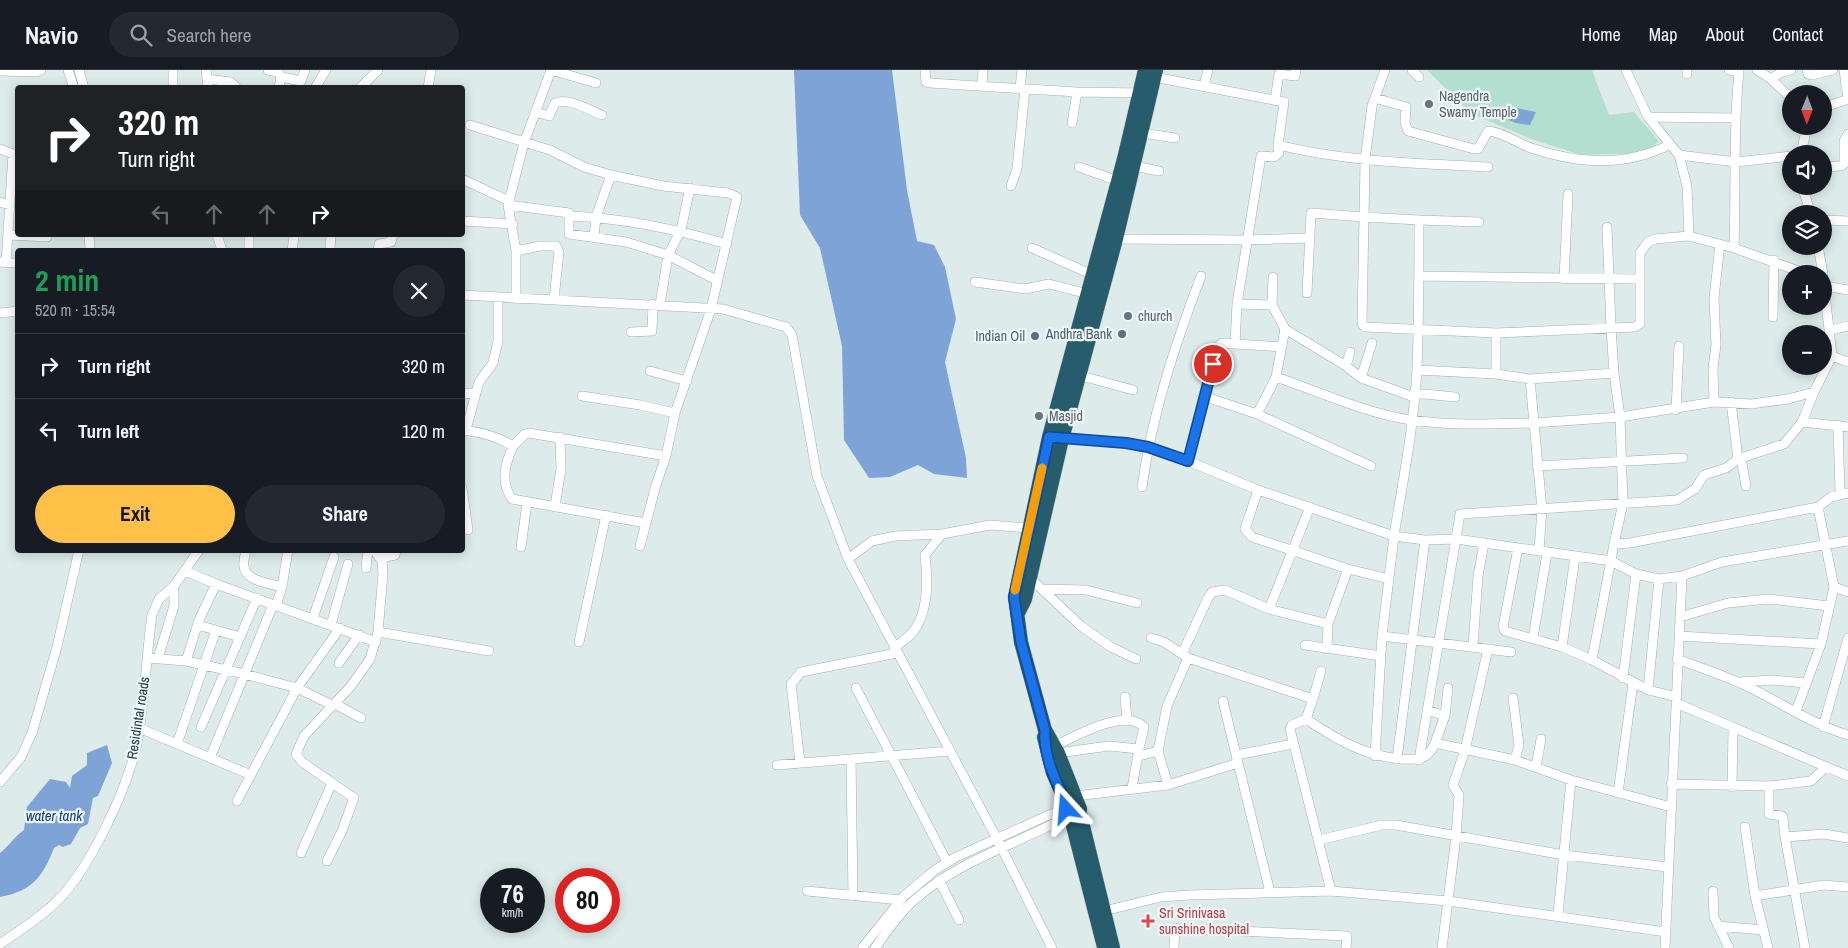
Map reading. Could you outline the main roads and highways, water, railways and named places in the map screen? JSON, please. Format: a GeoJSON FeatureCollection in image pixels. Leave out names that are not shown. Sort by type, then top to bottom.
{"type":"FeatureCollection","features":[{"type":"Feature","properties":{"kind":"highway"},"geometry":{"type":"LineString","coordinates":[[1018,614],[1025,599],[1030,578],[1055,438],[1088,294],[1140,93],[1152,72]]}},
{"type":"Feature","properties":{"kind":"highway"},"geometry":{"type":"LineString","coordinates":[[1104,948],[1072,809],[1056,750],[1045,730],[1021,642],[1014,597],[1028,528],[1055,438],[1078,375],[1116,239],[1142,133],[1152,72]]}},
{"type":"Feature","properties":{"kind":"highway"},"geometry":{"type":"LineString","coordinates":[[1045,730],[1044,742],[1052,773],[1072,809],[1114,948]]}},
{"type":"Feature","properties":{"kind":"water"},"geometry":{"type":"Polygon","coordinates":[[[794,70],[892,70],[907,190],[917,241],[934,245],[945,267],[956,319],[945,362],[966,458],[967,478],[934,474],[918,465],[890,477],[869,478],[844,440],[842,346],[820,248],[800,215],[794,70]]]}},
{"type":"Feature","properties":{"kind":"water"},"geometry":{"type":"Polygon","coordinates":[[[1512,107],[1536,112],[1530,125],[1516,123],[1488,111],[1512,107]]]}},
{"type":"Feature","properties":{"kind":"water","name":"water tank"},"geometry":{"type":"Polygon","coordinates":[[[107,745],[112,763],[98,796],[93,798],[88,824],[80,828],[71,844],[63,847],[59,845],[54,848],[40,875],[28,887],[0,897],[0,853],[24,830],[27,807],[50,779],[66,782],[70,788],[72,776],[87,765],[87,753],[107,745]]]}},
{"type":"Feature","properties":{"kind":"place","name":"Nagendra Swamy Temple"},"geometry":{"type":"Point","coordinates":[1429,104]}},
{"type":"Feature","properties":{"kind":"place","name":"church"},"geometry":{"type":"Point","coordinates":[1128,316]}},
{"type":"Feature","properties":{"kind":"place","name":"Andhra Bank"},"geometry":{"type":"Point","coordinates":[1122,334]}},
{"type":"Feature","properties":{"kind":"place","name":"Indian Oil"},"geometry":{"type":"Point","coordinates":[1035,336]}},
{"type":"Feature","properties":{"kind":"place","name":"Masjid"},"geometry":{"type":"Point","coordinates":[1039,416]}},
{"type":"Feature","properties":{"kind":"place","name":"Sri Srinivasa sunshine hospital"},"geometry":{"type":"Point","coordinates":[1148,921]}}]}
